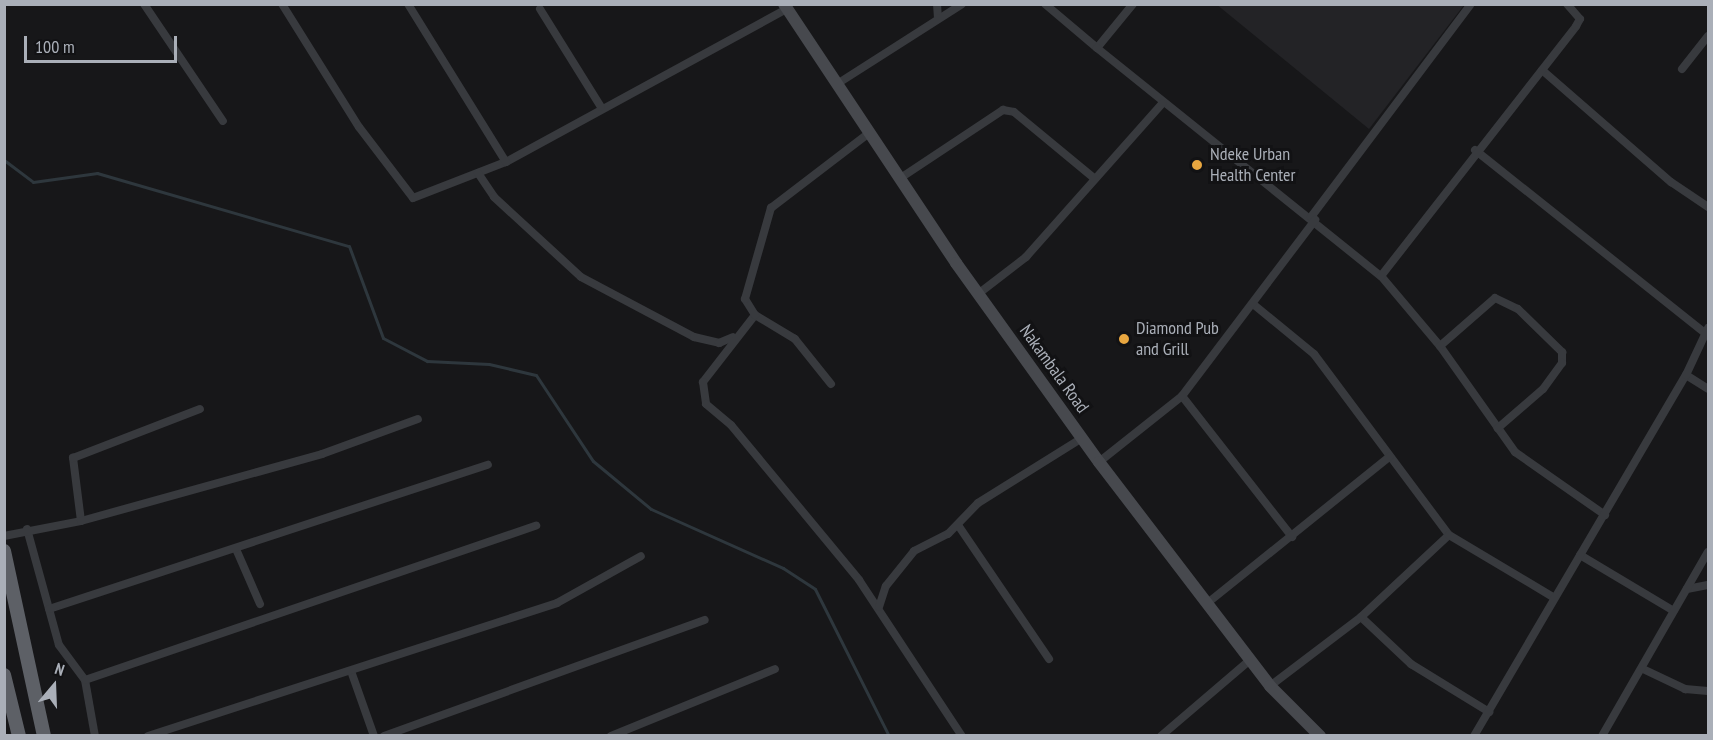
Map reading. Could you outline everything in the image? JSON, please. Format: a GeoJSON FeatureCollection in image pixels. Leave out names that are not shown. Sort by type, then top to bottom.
{"type":"FeatureCollection","features":[{"type":"Feature","properties":{"kind":"highway"},"geometry":{"type":"LineString","coordinates":[[4,551],[44,735]]}},
{"type":"Feature","properties":{"kind":"highway"},"geometry":{"type":"LineString","coordinates":[[4,675],[19,735]]}},
{"type":"Feature","properties":{"kind":"main road","name":"Nakambala Road"},"geometry":{"type":"LineString","coordinates":[[785,7],[978,294],[1099,462],[1210,601],[1270,686],[1320,735]]}},
{"type":"Feature","properties":{"kind":"street"},"geometry":{"type":"LineString","coordinates":[[144,4],[223,121]]}},
{"type":"Feature","properties":{"kind":"street"},"geometry":{"type":"LineString","coordinates":[[282,4],[408,196],[419,197],[506,162],[785,7]]}},
{"type":"Feature","properties":{"kind":"street"},"geometry":{"type":"LineString","coordinates":[[408,4],[506,162]]}},
{"type":"Feature","properties":{"kind":"street"},"geometry":{"type":"LineString","coordinates":[[937,4],[938,18]]}},
{"type":"Feature","properties":{"kind":"street"},"geometry":{"type":"LineString","coordinates":[[837,84],[962,4]]}},
{"type":"Feature","properties":{"kind":"street"},"geometry":{"type":"LineString","coordinates":[[1045,4],[1162,104],[1312,218],[1381,276],[1440,346],[1515,452],[1605,514]]}},
{"type":"Feature","properties":{"kind":"street"},"geometry":{"type":"LineString","coordinates":[[1096,48],[1133,4]]}},
{"type":"Feature","properties":{"kind":"street"},"geometry":{"type":"LineString","coordinates":[[1381,276],[1475,150],[1542,70],[1580,19],[1567,4]]}},
{"type":"Feature","properties":{"kind":"street"},"geometry":{"type":"LineString","coordinates":[[1099,462],[1182,396],[1253,304],[1312,218],[1470,5]]}},
{"type":"Feature","properties":{"kind":"street"},"geometry":{"type":"LineString","coordinates":[[540,9],[602,107]]}},
{"type":"Feature","properties":{"kind":"street"},"geometry":{"type":"LineString","coordinates":[[1682,69],[1708,36]]}},
{"type":"Feature","properties":{"kind":"street"},"geometry":{"type":"LineString","coordinates":[[1542,70],[1671,182],[1708,207]]}},
{"type":"Feature","properties":{"kind":"street"},"geometry":{"type":"LineString","coordinates":[[978,294],[1026,257],[1162,104]]}},
{"type":"Feature","properties":{"kind":"street"},"geometry":{"type":"LineString","coordinates":[[899,179],[1003,110],[1014,112],[1095,179]]}},
{"type":"Feature","properties":{"kind":"street"},"geometry":{"type":"LineString","coordinates":[[831,384],[795,339],[755,315],[745,299],[771,208],[869,133]]}},
{"type":"Feature","properties":{"kind":"street"},"geometry":{"type":"LineString","coordinates":[[1474,735],[1553,597],[1605,514],[1686,375],[1707,331],[1475,150]]}},
{"type":"Feature","properties":{"kind":"street"},"geometry":{"type":"LineString","coordinates":[[478,173],[494,196],[581,277],[694,337],[719,343],[733,337]]}},
{"type":"Feature","properties":{"kind":"street"},"geometry":{"type":"LineString","coordinates":[[1440,346],[1495,298],[1518,309],[1562,352],[1562,363],[1543,389],[1498,428]]}},
{"type":"Feature","properties":{"kind":"street"},"geometry":{"type":"LineString","coordinates":[[1253,304],[1314,354],[1449,535],[1553,597]]}},
{"type":"Feature","properties":{"kind":"street"},"geometry":{"type":"LineString","coordinates":[[755,315],[733,337],[703,382],[706,404],[736,431],[879,607],[962,735]]}},
{"type":"Feature","properties":{"kind":"street"},"geometry":{"type":"LineString","coordinates":[[1686,375],[1708,389]]}},
{"type":"Feature","properties":{"kind":"street"},"geometry":{"type":"LineString","coordinates":[[1182,396],[1292,537]]}},
{"type":"Feature","properties":{"kind":"street"},"geometry":{"type":"LineString","coordinates":[[81,521],[73,458],[200,409]]}},
{"type":"Feature","properties":{"kind":"street"},"geometry":{"type":"LineString","coordinates":[[4,536],[27,529],[81,521],[322,454],[418,419]]}},
{"type":"Feature","properties":{"kind":"street"},"geometry":{"type":"LineString","coordinates":[[879,607],[886,586],[914,551],[958,525],[978,503],[1082,438]]}},
{"type":"Feature","properties":{"kind":"street"},"geometry":{"type":"LineString","coordinates":[[1210,601],[1389,457]]}},
{"type":"Feature","properties":{"kind":"street"},"geometry":{"type":"LineString","coordinates":[[49,609],[488,465]]}},
{"type":"Feature","properties":{"kind":"street"},"geometry":{"type":"LineString","coordinates":[[958,525],[1049,659]]}},
{"type":"Feature","properties":{"kind":"street"},"geometry":{"type":"LineString","coordinates":[[85,680],[536,526]]}},
{"type":"Feature","properties":{"kind":"street"},"geometry":{"type":"LineString","coordinates":[[27,529],[65,659],[85,680],[95,735]]}},
{"type":"Feature","properties":{"kind":"street"},"geometry":{"type":"LineString","coordinates":[[1270,686],[1361,617],[1449,535]]}},
{"type":"Feature","properties":{"kind":"street"},"geometry":{"type":"LineString","coordinates":[[236,549],[260,604]]}},
{"type":"Feature","properties":{"kind":"street"},"geometry":{"type":"LineString","coordinates":[[1602,735],[1643,669],[1708,552]]}},
{"type":"Feature","properties":{"kind":"street"},"geometry":{"type":"LineString","coordinates":[[1580,555],[1674,611]]}},
{"type":"Feature","properties":{"kind":"street"},"geometry":{"type":"LineString","coordinates":[[148,735],[557,603],[641,556]]}},
{"type":"Feature","properties":{"kind":"street"},"geometry":{"type":"LineString","coordinates":[[1687,589],[1708,585]]}},
{"type":"Feature","properties":{"kind":"street"},"geometry":{"type":"LineString","coordinates":[[1361,617],[1412,664],[1489,712]]}},
{"type":"Feature","properties":{"kind":"street"},"geometry":{"type":"LineString","coordinates":[[384,735],[705,620]]}},
{"type":"Feature","properties":{"kind":"street"},"geometry":{"type":"LineString","coordinates":[[1161,735],[1251,659]]}},
{"type":"Feature","properties":{"kind":"street"},"geometry":{"type":"LineString","coordinates":[[611,735],[775,669]]}},
{"type":"Feature","properties":{"kind":"street"},"geometry":{"type":"LineString","coordinates":[[1643,669],[1685,689],[1708,691]]}},
{"type":"Feature","properties":{"kind":"street"},"geometry":{"type":"LineString","coordinates":[[351,671],[374,735]]}},
{"type":"Feature","properties":{"kind":"shaded area"},"geometry":{"type":"Polygon","coordinates":[[[1216,4],[1464,4],[1464,5],[1369,129],[1216,4]]]}},
{"type":"Feature","properties":{"kind":"waterway"},"geometry":{"type":"LineString","coordinates":[[4,160],[33,182],[97,173],[349,246],[383,338],[427,361],[489,364],[536,375],[593,461],[651,509],[783,568],[815,589],[889,736]]}},
{"type":"Feature","properties":{"kind":"place","name":"Ndeke Urban Health Center"},"geometry":{"type":"Point","coordinates":[1197,165]}},
{"type":"Feature","properties":{"kind":"place","name":"Diamond Pub and Grill"},"geometry":{"type":"Point","coordinates":[1124,339]}}]}
